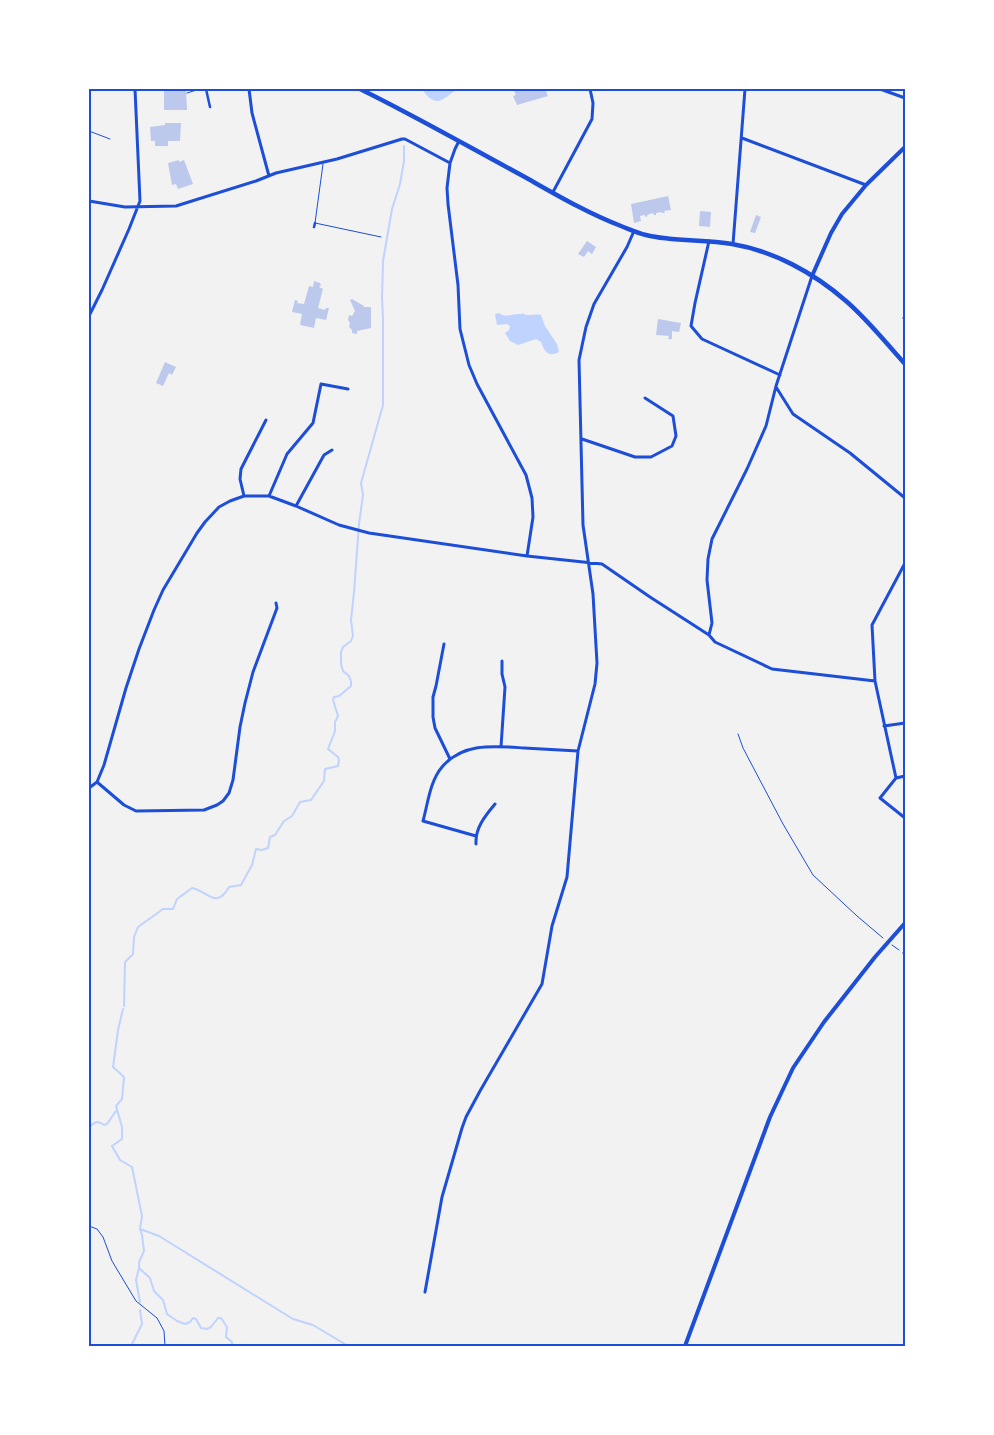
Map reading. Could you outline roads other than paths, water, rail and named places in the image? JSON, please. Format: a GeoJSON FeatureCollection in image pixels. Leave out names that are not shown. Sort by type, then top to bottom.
{"type":"FeatureCollection","features":[{"type":"Feature","properties":{"kind":"main road"},"geometry":{"type":"LineString","coordinates":[[360,89],[603,218],[634,231],[656,237],[733,244],[770,254],[787,262],[812,276],[846,301],[882,337],[905,364]]}},
{"type":"Feature","properties":{"kind":"street"},"geometry":{"type":"LineString","coordinates":[[89,316],[130,229],[138,207],[140,192],[136,89]]}},
{"type":"Feature","properties":{"kind":"street"},"geometry":{"type":"LineString","coordinates":[[205,89],[210,107]]}},
{"type":"Feature","properties":{"kind":"street"},"geometry":{"type":"LineString","coordinates":[[249,89],[252,113],[269,176]]}},
{"type":"Feature","properties":{"kind":"street"},"geometry":{"type":"LineString","coordinates":[[553,192],[592,119],[593,103],[590,89]]}},
{"type":"Feature","properties":{"kind":"street"},"geometry":{"type":"LineString","coordinates":[[733,244],[745,89]]}},
{"type":"Feature","properties":{"kind":"street"},"geometry":{"type":"LineString","coordinates":[[880,89],[905,98]]}},
{"type":"Feature","properties":{"kind":"street"},"geometry":{"type":"LineString","coordinates":[[742,138],[866,185]]}},
{"type":"Feature","properties":{"kind":"street"},"geometry":{"type":"LineString","coordinates":[[89,201],[125,207],[182,205],[269,176],[405,139],[450,163]]}},
{"type":"Feature","properties":{"kind":"street"},"geometry":{"type":"LineString","coordinates":[[460,141],[450,163],[447,188],[458,285],[460,329],[469,365],[477,384],[526,475],[532,498],[533,517],[527,556]]}},
{"type":"Feature","properties":{"kind":"street"},"geometry":{"type":"LineString","coordinates":[[710,635],[712,623],[707,580],[712,539],[766,426],[776,386],[812,276],[842,214],[866,185],[905,150]]}},
{"type":"Feature","properties":{"kind":"street"},"geometry":{"type":"LineString","coordinates":[[314,227],[315,223]]}},
{"type":"Feature","properties":{"kind":"street"},"geometry":{"type":"LineString","coordinates":[[425,1292],[442,1198],[464,1122],[542,984],[552,926],[567,877],[578,751],[595,684],[597,663],[593,594],[583,525],[580,360],[584,336],[594,304],[627,248],[634,231]]}},
{"type":"Feature","properties":{"kind":"street"},"geometry":{"type":"LineString","coordinates":[[710,241],[691,326],[702,339],[780,375]]}},
{"type":"Feature","properties":{"kind":"street"},"geometry":{"type":"LineString","coordinates":[[269,496],[288,454],[314,423],[321,384],[348,389]]}},
{"type":"Feature","properties":{"kind":"street"},"geometry":{"type":"LineString","coordinates":[[776,386],[793,414],[850,453],[905,498]]}},
{"type":"Feature","properties":{"kind":"street"},"geometry":{"type":"LineString","coordinates":[[582,439],[635,457],[651,457],[672,446],[676,436],[673,416],[645,398]]}},
{"type":"Feature","properties":{"kind":"street"},"geometry":{"type":"LineString","coordinates":[[244,496],[240,479],[241,469],[266,420]]}},
{"type":"Feature","properties":{"kind":"street"},"geometry":{"type":"LineString","coordinates":[[296,506],[324,455],[332,450]]}},
{"type":"Feature","properties":{"kind":"street"},"geometry":{"type":"LineString","coordinates":[[89,788],[97,782],[104,766],[139,649],[164,590],[196,533],[219,508],[230,500],[244,496],[269,496],[339,525],[367,532],[527,556],[602,564],[710,635],[715,642],[772,669],[875,681]]}},
{"type":"Feature","properties":{"kind":"street"},"geometry":{"type":"LineString","coordinates":[[896,778],[875,681],[872,625],[905,563]]}},
{"type":"Feature","properties":{"kind":"street"},"geometry":{"type":"LineString","coordinates":[[97,782],[124,805],[136,811],[204,810],[223,801],[229,794],[233,780],[240,728],[249,685],[277,608],[276,603]]}},
{"type":"Feature","properties":{"kind":"street"},"geometry":{"type":"LineString","coordinates":[[444,644],[433,697],[433,717],[435,728],[450,759]]}},
{"type":"Feature","properties":{"kind":"street"},"geometry":{"type":"LineString","coordinates":[[501,747],[505,687],[502,662]]}},
{"type":"Feature","properties":{"kind":"street"},"geometry":{"type":"LineString","coordinates":[[884,726],[905,723]]}},
{"type":"Feature","properties":{"kind":"street"},"geometry":{"type":"LineString","coordinates":[[476,836],[423,821],[435,779],[441,768],[450,759],[471,748],[488,746],[578,751]]}},
{"type":"Feature","properties":{"kind":"street"},"geometry":{"type":"LineString","coordinates":[[905,776],[896,778],[880,798],[905,818]]}},
{"type":"Feature","properties":{"kind":"street"},"geometry":{"type":"LineString","coordinates":[[476,844],[476,836],[483,819],[494,804]]}},
{"type":"Feature","properties":{"kind":"street"},"geometry":{"type":"LineString","coordinates":[[685,1346],[770,1117],[793,1068],[824,1022],[875,957],[905,923]]}},
{"type":"Feature","properties":{"kind":"lane"},"geometry":{"type":"LineString","coordinates":[[89,131],[110,139]]}},
{"type":"Feature","properties":{"kind":"lane"},"geometry":{"type":"LineString","coordinates":[[324,161],[315,223],[381,237]]}},
{"type":"Feature","properties":{"kind":"water"},"geometry":{"type":"Polygon","coordinates":[[[422,89],[458,89],[443,99],[435,101],[422,89]]]}},
{"type":"Feature","properties":{"kind":"water"},"geometry":{"type":"Polygon","coordinates":[[[458,89],[484,89],[478,91],[458,89]]]}},
{"type":"Feature","properties":{"kind":"water"},"geometry":{"type":"Polygon","coordinates":[[[499,313],[506,316],[541,315],[545,326],[557,344],[559,352],[555,354],[547,353],[541,342],[536,339],[518,345],[510,341],[505,333],[509,330],[510,326],[507,324],[497,325],[495,314],[499,313]]]}},
{"type":"Feature","properties":{"kind":"waterway"},"geometry":{"type":"LineString","coordinates":[[124,1006],[125,962],[133,954],[134,937],[138,927],[163,909],[173,909],[177,899],[192,888],[216,898],[224,894],[229,887],[241,885],[252,865],[256,849],[268,848],[270,837],[275,835],[284,821],[292,816],[300,802],[311,800],[324,781],[325,769],[338,766],[338,757],[328,749],[338,716],[333,700],[334,697],[339,696],[351,686],[349,676],[343,671],[341,652],[353,636],[351,620],[363,495],[361,483],[383,405],[383,261],[392,209],[400,184],[404,161],[404,146]]}},
{"type":"Feature","properties":{"kind":"waterway"},"geometry":{"type":"LineString","coordinates":[[123,1009],[113,1067],[124,1077],[122,1099],[116,1106],[122,1127],[122,1139],[112,1146],[120,1160],[132,1167],[142,1216],[140,1229],[144,1251],[139,1262],[139,1268],[150,1278],[154,1291],[163,1300],[167,1314],[185,1324],[193,1318],[196,1319],[201,1328],[207,1329],[218,1318],[221,1318],[227,1327],[226,1337],[232,1342],[232,1346]]}},
{"type":"Feature","properties":{"kind":"waterway"},"geometry":{"type":"LineString","coordinates":[[89,1127],[96,1122],[104,1125],[107,1124],[116,1111]]}},
{"type":"Feature","properties":{"kind":"waterway"},"geometry":{"type":"LineString","coordinates":[[140,1229],[159,1236],[293,1319],[313,1325],[348,1346]]}},
{"type":"Feature","properties":{"kind":"waterway"},"geometry":{"type":"LineString","coordinates":[[139,1268],[136,1280],[140,1302]]}},
{"type":"Feature","properties":{"kind":"waterway"},"geometry":{"type":"LineString","coordinates":[[131,1346],[142,1324],[140,1310]]}}]}
